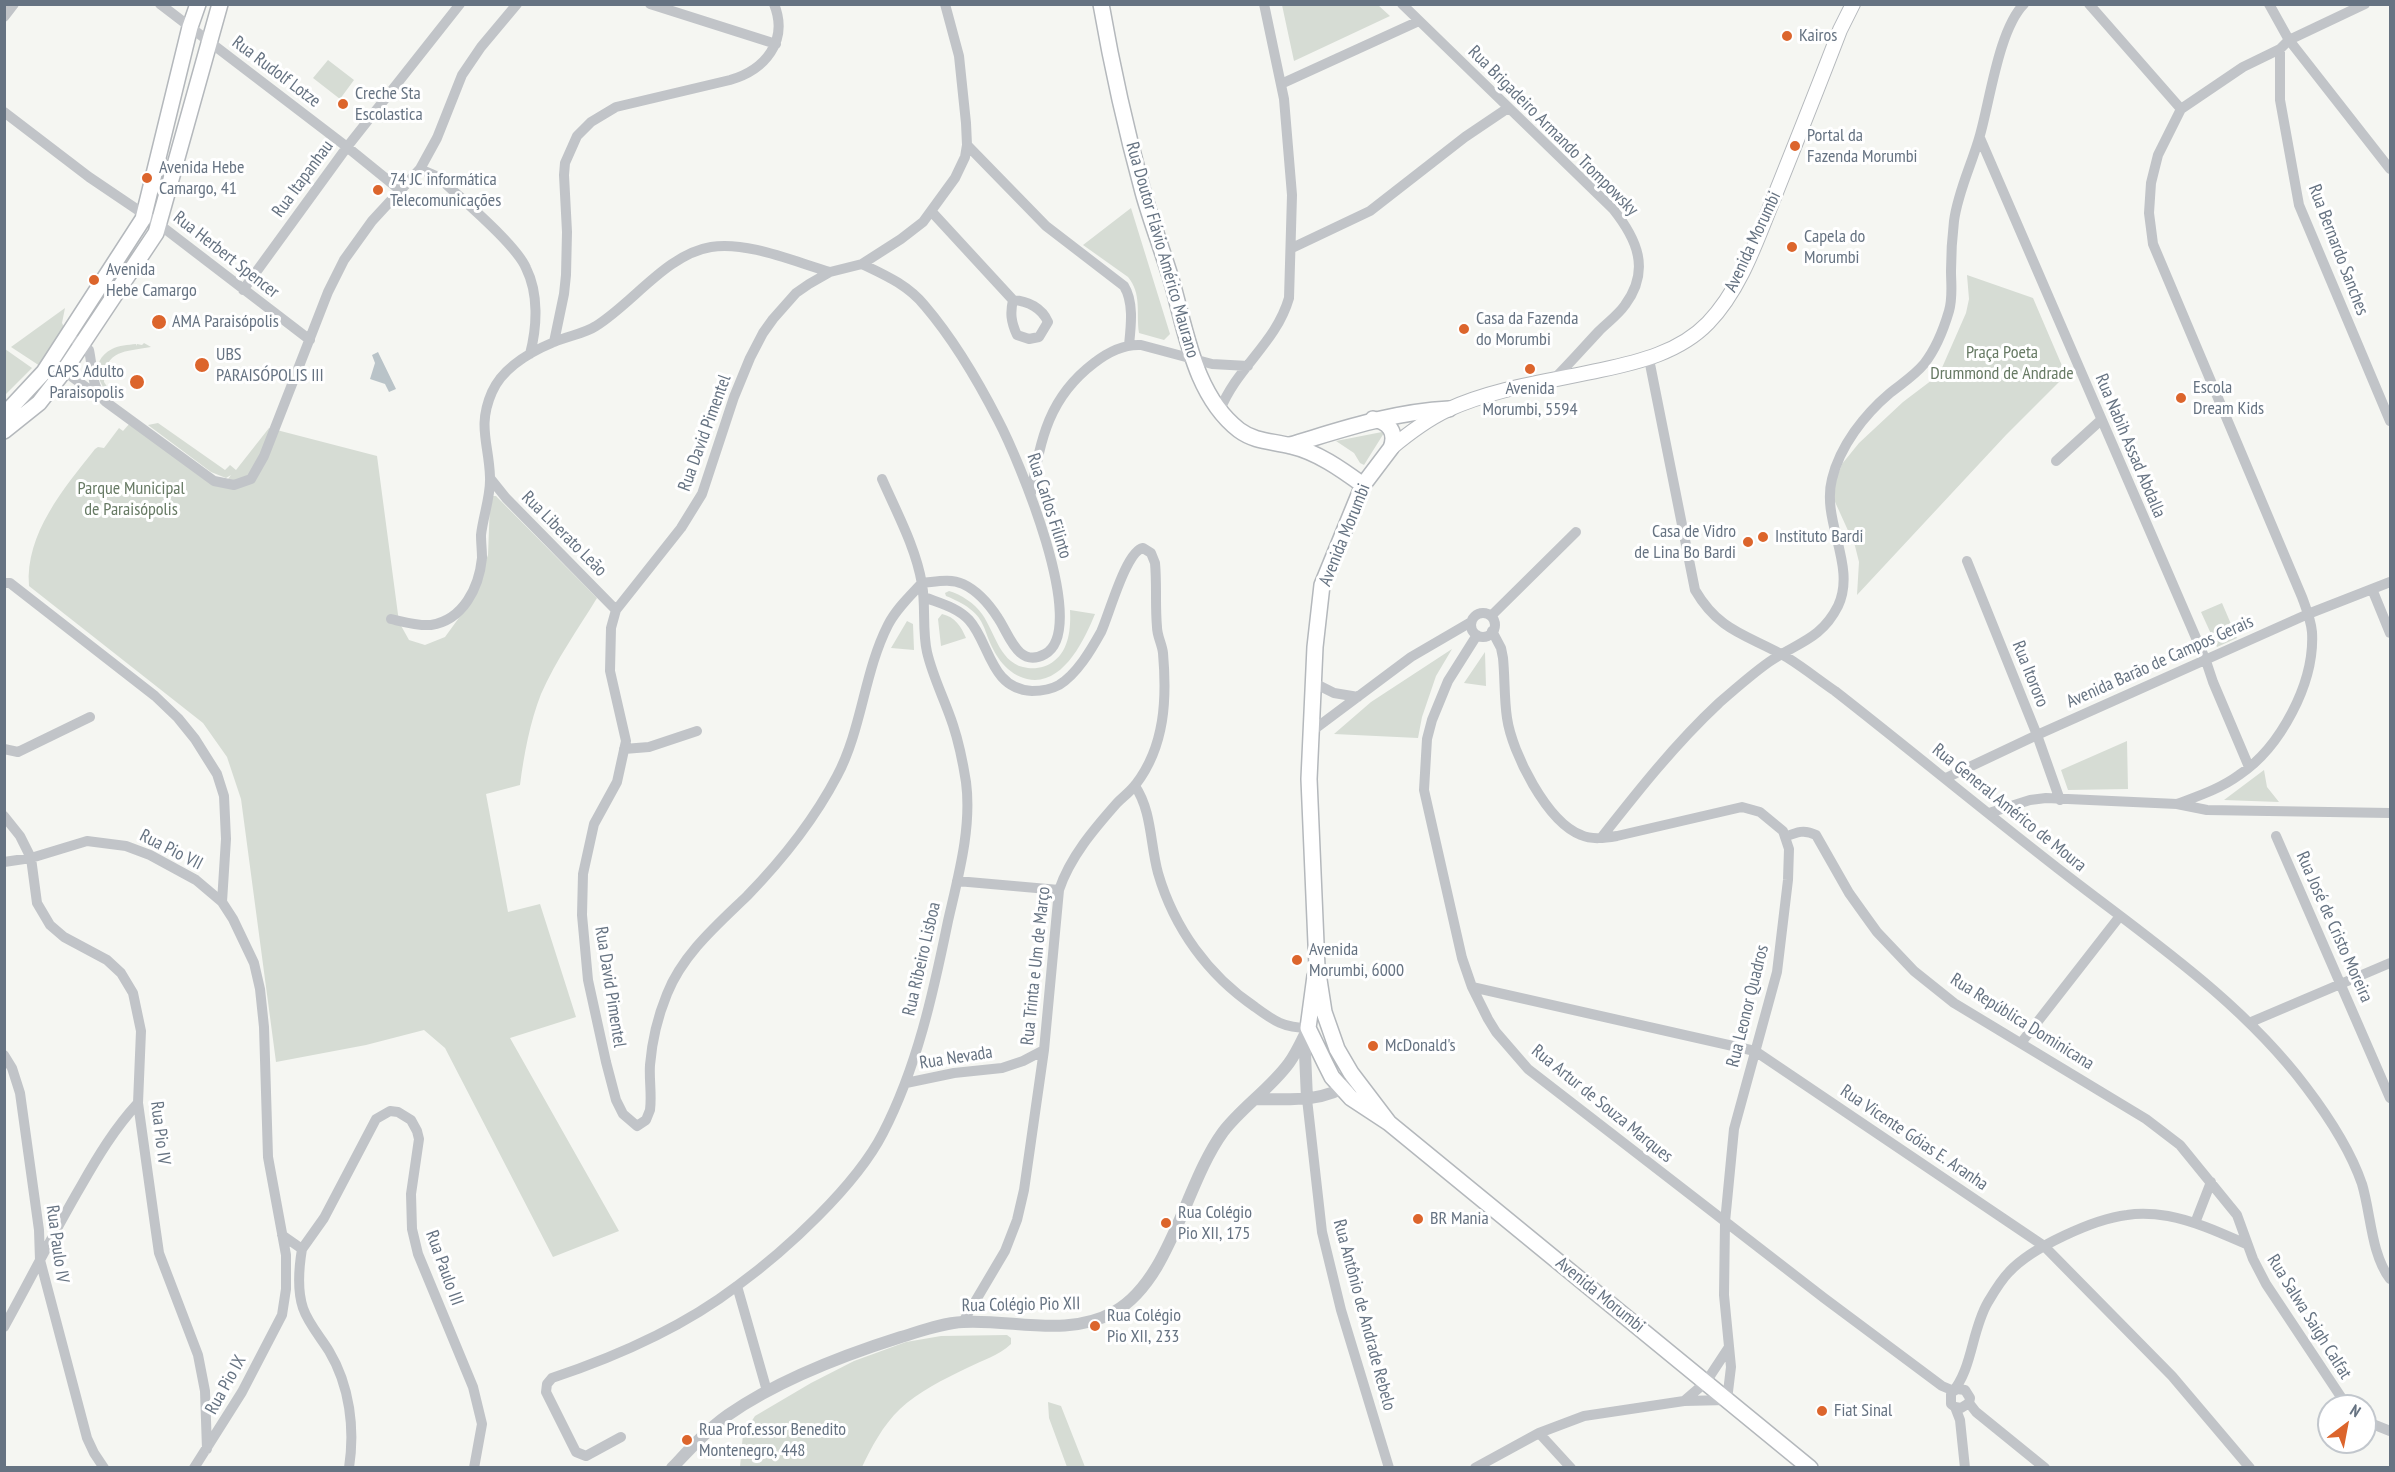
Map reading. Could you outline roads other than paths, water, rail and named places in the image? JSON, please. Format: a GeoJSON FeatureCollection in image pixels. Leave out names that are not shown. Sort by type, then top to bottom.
{"type":"FeatureCollection","features":[{"type":"Feature","properties":{"kind":"main road"},"geometry":{"type":"LineString","coordinates":[[4,415],[27,392],[51,361],[144,215],[190,27],[198,4]]}},
{"type":"Feature","properties":{"kind":"main road"},"geometry":{"type":"LineString","coordinates":[[4,431],[39,403],[64,371],[160,225],[220,4]]}},
{"type":"Feature","properties":{"kind":"main road","name":"Rua Doutor Flávio Américo Maurano"},"geometry":{"type":"LineString","coordinates":[[1101,4],[1112,65],[1143,192],[1171,279],[1192,358],[1204,384],[1220,410],[1240,431],[1272,444],[1290,445],[1318,457],[1363,485]]}},
{"type":"Feature","properties":{"kind":"main road","name":"Avenida Morumbi"},"geometry":{"type":"LineString","coordinates":[[1389,1123],[1353,1077],[1329,1029],[1324,1012],[1317,967],[1309,779],[1315,647],[1323,585],[1363,485],[1391,448],[1416,428],[1449,409],[1476,399],[1555,378],[1649,358],[1684,343],[1707,324],[1734,288],[1757,238],[1840,30],[1853,4]]}},
{"type":"Feature","properties":{"kind":"main road","name":"Rua Doutor Flávio Américo Maurano"},"geometry":{"type":"LineString","coordinates":[[1290,445],[1373,419],[1406,412],[1449,409]]}},
{"type":"Feature","properties":{"kind":"main road"},"geometry":{"type":"LineString","coordinates":[[1373,419],[1385,423],[1390,428],[1393,434],[1391,448]]}},
{"type":"Feature","properties":{"kind":"main road"},"geometry":{"type":"LineString","coordinates":[[1318,457],[1318,445],[1323,435]]}},
{"type":"Feature","properties":{"kind":"main road","name":"Avenida Morumbi"},"geometry":{"type":"LineString","coordinates":[[1317,967],[1308,1028],[1332,1077],[1342,1089],[1362,1107],[1389,1123],[1810,1467]]}},
{"type":"Feature","properties":{"kind":"main road"},"geometry":{"type":"LineString","coordinates":[[1308,1028],[1324,1035],[1341,1064],[1353,1077]]}},
{"type":"Feature","properties":{"kind":"street"},"geometry":{"type":"LineString","coordinates":[[4,17],[14,4]]}},
{"type":"Feature","properties":{"kind":"street","name":"Rua Rudolf Lotze"},"geometry":{"type":"LineString","coordinates":[[160,4],[400,190]]}},
{"type":"Feature","properties":{"kind":"street","name":"Rua Itapanhau"},"geometry":{"type":"LineString","coordinates":[[243,290],[347,147],[460,4]]}},
{"type":"Feature","properties":{"kind":"street"},"geometry":{"type":"LineString","coordinates":[[51,361],[214,481],[234,485],[251,479],[258,470],[328,292],[344,260],[372,220],[420,169],[437,138],[462,75],[481,47],[517,4]]}},
{"type":"Feature","properties":{"kind":"street"},"geometry":{"type":"LineString","coordinates":[[650,4],[776,44]]}},
{"type":"Feature","properties":{"kind":"street"},"geometry":{"type":"LineString","coordinates":[[554,342],[566,275],[565,163],[577,136],[591,122],[616,107],[746,76],[757,69],[776,44],[780,29],[779,16],[774,4]]}},
{"type":"Feature","properties":{"kind":"street","name":"Rua David Pimentel"},"geometry":{"type":"LineString","coordinates":[[922,583],[888,624],[846,755],[825,795],[784,856],[711,928],[685,962],[668,991],[652,1048],[650,1110],[646,1120],[637,1126],[623,1114],[616,1100],[606,1062],[588,980],[582,915],[583,874],[594,824],[617,782],[626,741],[610,671],[611,628],[616,610],[681,528],[702,494],[734,397],[763,333],[796,293],[830,272],[861,264],[923,222],[955,178],[967,145],[958,56],[945,4]]}},
{"type":"Feature","properties":{"kind":"street"},"geometry":{"type":"LineString","coordinates":[[1220,410],[1227,395],[1272,336],[1289,298],[1292,195],[1281,84],[1264,4]]}},
{"type":"Feature","properties":{"kind":"street","name":"Rua Brigadeiro Armando Trompowsky"},"geometry":{"type":"LineString","coordinates":[[1402,4],[1613,209],[1628,228],[1637,249],[1639,260],[1637,281],[1626,303],[1555,378]]}},
{"type":"Feature","properties":{"kind":"street"},"geometry":{"type":"LineString","coordinates":[[1601,838],[1670,752],[1719,703],[1770,661],[1816,634],[1830,619],[1838,605],[1842,592],[1842,565],[1833,530],[1830,500],[1831,481],[1835,468],[1846,444],[1868,415],[1889,394],[1914,375],[1933,351],[1952,301],[1952,245],[1961,189],[1980,138],[2010,24],[2025,4]]}},
{"type":"Feature","properties":{"kind":"street"},"geometry":{"type":"LineString","coordinates":[[2089,4],[2181,109]]}},
{"type":"Feature","properties":{"kind":"street"},"geometry":{"type":"LineString","coordinates":[[2270,4],[2289,40],[2391,169]]}},
{"type":"Feature","properties":{"kind":"street"},"geometry":{"type":"LineString","coordinates":[[2176,804],[2218,788],[2249,767],[2275,741],[2295,706],[2306,674],[2312,632],[2308,614],[2270,517],[2153,244],[2149,213],[2151,183],[2158,155],[2181,109],[2235,72],[2280,49],[2289,40],[2365,4]]}},
{"type":"Feature","properties":{"kind":"street"},"geometry":{"type":"LineString","coordinates":[[1281,84],[1419,21]]}},
{"type":"Feature","properties":{"kind":"street","name":"Rua Bernardo Sanches"},"geometry":{"type":"LineString","coordinates":[[2280,49],[2280,100],[2300,205],[2391,421]]}},
{"type":"Feature","properties":{"kind":"street"},"geometry":{"type":"LineString","coordinates":[[1292,248],[1370,211],[1465,137],[1508,108]]}},
{"type":"Feature","properties":{"kind":"street","name":"Rua Herbert Spencer"},"geometry":{"type":"LineString","coordinates":[[4,112],[73,165],[160,225],[310,340]]}},
{"type":"Feature","properties":{"kind":"street","name":"Rua Nabih Assad Abdalla"},"geometry":{"type":"LineString","coordinates":[[1980,138],[2206,661],[2249,767]]}},
{"type":"Feature","properties":{"kind":"street"},"geometry":{"type":"LineString","coordinates":[[967,145],[1046,226],[1124,286],[1129,294],[1129,345]]}},
{"type":"Feature","properties":{"kind":"street"},"geometry":{"type":"LineString","coordinates":[[420,169],[434,175],[459,196],[511,247],[526,266],[533,288],[535,312],[535,333],[530,354]]}},
{"type":"Feature","properties":{"kind":"street"},"geometry":{"type":"LineString","coordinates":[[931,211],[1013,300]]}},
{"type":"Feature","properties":{"kind":"street"},"geometry":{"type":"LineString","coordinates":[[391,620],[417,625],[441,622],[450,619],[467,603],[482,557],[481,537],[490,478],[483,429],[490,395],[507,370],[530,354],[554,342],[597,325],[679,259],[709,247],[742,247],[830,272]]}},
{"type":"Feature","properties":{"kind":"street","name":"Rua Carlos Filinto"},"geometry":{"type":"LineString","coordinates":[[861,264],[908,288],[926,306],[960,354],[1003,430],[1031,493],[1049,555],[1060,607],[1059,636],[1051,650],[1035,658],[1026,657],[1010,642],[1000,621],[987,603],[973,591],[955,582],[922,583]]}},
{"type":"Feature","properties":{"kind":"street"},"geometry":{"type":"LineString","coordinates":[[67,335],[88,350],[94,381],[102,398]]}},
{"type":"Feature","properties":{"kind":"street"},"geometry":{"type":"LineString","coordinates":[[1031,493],[1040,444],[1065,390],[1081,373],[1112,351],[1129,345],[1141,345],[1221,366],[1248,366]]}},
{"type":"Feature","properties":{"kind":"street","name":"Rua General Américo de Moura"},"geometry":{"type":"LineString","coordinates":[[1649,358],[1695,590],[1710,614],[1723,624],[1782,655],[1835,691],[2251,1022],[2307,1088],[2341,1140],[2356,1168],[2380,1257],[2391,1279]]}},
{"type":"Feature","properties":{"kind":"street"},"geometry":{"type":"LineString","coordinates":[[2056,461],[2100,420]]}},
{"type":"Feature","properties":{"kind":"street","name":"Rua Liberato Leão"},"geometry":{"type":"LineString","coordinates":[[490,478],[506,498],[616,610]]}},
{"type":"Feature","properties":{"kind":"street","name":"Rua Ribeiro Lisboa"},"geometry":{"type":"LineString","coordinates":[[621,1437],[586,1456],[576,1452],[546,1392],[547,1384],[552,1378],[631,1348],[683,1323],[760,1270],[859,1172],[883,1134],[906,1083],[922,1031],[957,881],[966,822],[966,783],[952,723],[937,687],[926,650],[922,583],[911,545],[882,479]]}},
{"type":"Feature","properties":{"kind":"street"},"geometry":{"type":"LineString","coordinates":[[1491,616],[1576,532]]}},
{"type":"Feature","properties":{"kind":"street","name":"Rua Trinta e Um de Março"},"geometry":{"type":"LineString","coordinates":[[924,597],[952,608],[970,621],[999,674],[1007,681],[1024,690],[1048,690],[1064,682],[1080,665],[1101,632],[1118,586],[1137,550],[1143,548],[1150,553],[1155,563],[1157,629],[1163,651],[1164,713],[1154,754],[1135,786],[1089,837],[1064,874],[1059,890],[1044,1050],[1024,1190],[1017,1220],[1005,1251],[963,1322]]}},
{"type":"Feature","properties":{"kind":"street","name":"Rua Itororo"},"geometry":{"type":"LineString","coordinates":[[1967,561],[2037,735],[2060,800]]}},
{"type":"Feature","properties":{"kind":"street","name":"Avenida Barão de Campos Gerais"},"geometry":{"type":"LineString","coordinates":[[1946,778],[2308,614],[2391,582]]}},
{"type":"Feature","properties":{"kind":"street"},"geometry":{"type":"LineString","coordinates":[[7,583],[155,696],[178,718],[195,739],[217,774],[224,796],[226,839],[222,902]]}},
{"type":"Feature","properties":{"kind":"street"},"geometry":{"type":"LineString","coordinates":[[2373,590],[2391,633]]}},
{"type":"Feature","properties":{"kind":"street"},"geometry":{"type":"LineString","coordinates":[[1312,730],[1411,657],[1471,622],[1477,614],[1484,613],[1491,616],[1494,625],[1492,631],[1484,636],[1477,635],[1472,629],[1471,622]]}},
{"type":"Feature","properties":{"kind":"street"},"geometry":{"type":"LineString","coordinates":[[1492,631],[1503,658],[1510,735],[1524,772],[1544,801],[1573,832],[1583,836],[1601,838],[1634,833],[1742,807],[1765,815],[1783,831],[1785,837]]}},
{"type":"Feature","properties":{"kind":"street","name":"Rua Artur de Souza Marques"},"geometry":{"type":"LineString","coordinates":[[1477,635],[1448,681],[1432,720],[1427,739],[1424,790],[1462,958],[1472,987],[1496,1032],[1528,1069],[2046,1467]]}},
{"type":"Feature","properties":{"kind":"street"},"geometry":{"type":"LineString","coordinates":[[1314,683],[1334,693],[1358,697]]}},
{"type":"Feature","properties":{"kind":"street"},"geometry":{"type":"LineString","coordinates":[[4,749],[18,752],[90,717]]}},
{"type":"Feature","properties":{"kind":"street"},"geometry":{"type":"LineString","coordinates":[[624,749],[649,747],[697,731]]}},
{"type":"Feature","properties":{"kind":"street"},"geometry":{"type":"LineString","coordinates":[[1135,786],[1144,802],[1157,871],[1169,907],[1201,959],[1235,993],[1276,1022],[1286,1027],[1308,1028],[1305,1053],[1307,1099]]}},
{"type":"Feature","properties":{"kind":"street"},"geometry":{"type":"LineString","coordinates":[[2218,788],[2218,800],[2226,809]]}},
{"type":"Feature","properties":{"kind":"street"},"geometry":{"type":"LineString","coordinates":[[1989,813],[2030,800],[2046,798],[2176,804],[2200,809],[2391,813]]}},
{"type":"Feature","properties":{"kind":"street"},"geometry":{"type":"LineString","coordinates":[[4,816],[20,836],[31,858]]}},
{"type":"Feature","properties":{"kind":"street","name":"Rua República Dominicana"},"geometry":{"type":"LineString","coordinates":[[1785,837],[1808,831],[1816,835],[1849,893],[1892,948],[1914,971],[1954,1003],[2146,1119],[2180,1145],[2237,1215],[2246,1244]]}},
{"type":"Feature","properties":{"kind":"street","name":"Rua José de Cristo Moreira"},"geometry":{"type":"LineString","coordinates":[[2276,836],[2391,1098]]}},
{"type":"Feature","properties":{"kind":"street","name":"Rua Leonor Quadros"},"geometry":{"type":"LineString","coordinates":[[1728,1400],[1731,1375],[1724,1295],[1725,1222],[1734,1129],[1777,972],[1787,908],[1789,849],[1785,837]]}},
{"type":"Feature","properties":{"kind":"street","name":"Rua Pio VII"},"geometry":{"type":"LineString","coordinates":[[4,862],[31,858],[87,841],[126,846],[150,855],[196,880],[222,902]]}},
{"type":"Feature","properties":{"kind":"street","name":"Rua Pio IV"},"geometry":{"type":"LineString","coordinates":[[31,858],[36,903],[50,925],[64,937],[107,960],[121,973],[133,993],[141,1031],[138,1103],[159,1253],[192,1336],[205,1391],[207,1450]]}},
{"type":"Feature","properties":{"kind":"street"},"geometry":{"type":"LineString","coordinates":[[957,881],[1059,890]]}},
{"type":"Feature","properties":{"kind":"street","name":"Rua Pio IX"},"geometry":{"type":"LineString","coordinates":[[194,1467],[242,1392],[282,1316],[286,1289],[286,1255],[268,1157],[264,1027],[260,989],[254,963],[233,919],[222,902]]}},
{"type":"Feature","properties":{"kind":"street"},"geometry":{"type":"LineString","coordinates":[[2021,1043],[2120,916]]}},
{"type":"Feature","properties":{"kind":"street"},"geometry":{"type":"LineString","coordinates":[[2251,1022],[2391,963]]}},
{"type":"Feature","properties":{"kind":"street","name":"Rua Vicente Góias E. Aranha"},"geometry":{"type":"LineString","coordinates":[[1472,987],[1755,1051],[2044,1246],[2172,1376],[2250,1467]]}},
{"type":"Feature","properties":{"kind":"street","name":"Rua Colégio Pio XII"},"geometry":{"type":"LineString","coordinates":[[672,1467],[714,1426],[767,1391],[858,1351],[917,1332],[963,1322],[1029,1326],[1078,1325],[1097,1320],[1116,1311],[1149,1278],[1165,1254],[1198,1175],[1224,1131],[1288,1064],[1308,1028]]}},
{"type":"Feature","properties":{"kind":"street","name":"Rua Nevada"},"geometry":{"type":"LineString","coordinates":[[906,1083],[954,1073],[1002,1068],[1023,1061],[1044,1050]]}},
{"type":"Feature","properties":{"kind":"street","name":"Rua Paulo IV"},"geometry":{"type":"LineString","coordinates":[[4,1055],[14,1073],[20,1093],[39,1230],[40,1260],[84,1428],[94,1453],[104,1467]]}},
{"type":"Feature","properties":{"kind":"street"},"geometry":{"type":"LineString","coordinates":[[4,1082],[14,1073]]}},
{"type":"Feature","properties":{"kind":"street"},"geometry":{"type":"LineString","coordinates":[[1255,1099],[1321,1097],[1342,1089],[1353,1077]]}},
{"type":"Feature","properties":{"kind":"street","name":"Rua Antônio de Andrade Rebelo"},"geometry":{"type":"LineString","coordinates":[[1307,1099],[1322,1232],[1341,1310],[1389,1467]]}},
{"type":"Feature","properties":{"kind":"street"},"geometry":{"type":"LineString","coordinates":[[4,1327],[53,1234],[110,1137],[138,1103]]}},
{"type":"Feature","properties":{"kind":"street","name":"Rua Paulo III"},"geometry":{"type":"LineString","coordinates":[[302,1249],[324,1218],[376,1119],[390,1111],[398,1112],[411,1120],[419,1139],[411,1194],[412,1229],[418,1254],[472,1387],[482,1424],[474,1467]]}},
{"type":"Feature","properties":{"kind":"street"},"geometry":{"type":"LineString","coordinates":[[2195,1223],[2211,1182]]}},
{"type":"Feature","properties":{"kind":"street"},"geometry":{"type":"LineString","coordinates":[[1965,1467],[1959,1399],[1974,1334],[1988,1304],[2009,1271],[2044,1246],[2081,1228],[2127,1215],[2168,1216],[2195,1223],[2246,1244]]}},
{"type":"Feature","properties":{"kind":"street"},"geometry":{"type":"LineString","coordinates":[[282,1235],[302,1249],[300,1290],[303,1309],[332,1354],[347,1395],[352,1446],[349,1467]]}},
{"type":"Feature","properties":{"kind":"street","name":"Rua Salwa Saigh Calfat"},"geometry":{"type":"LineString","coordinates":[[2246,1244],[2266,1284],[2339,1394]]}},
{"type":"Feature","properties":{"kind":"street"},"geometry":{"type":"LineString","coordinates":[[737,1286],[767,1391]]}},
{"type":"Feature","properties":{"kind":"street"},"geometry":{"type":"LineString","coordinates":[[282,1316],[290,1310],[303,1309]]}},
{"type":"Feature","properties":{"kind":"street"},"geometry":{"type":"LineString","coordinates":[[1684,1401],[1706,1382],[1730,1347]]}},
{"type":"Feature","properties":{"kind":"street"},"geometry":{"type":"LineString","coordinates":[[1476,1467],[1539,1433],[1584,1416],[1684,1401],[1728,1400]]}},
{"type":"Feature","properties":{"kind":"street"},"geometry":{"type":"LineString","coordinates":[[1539,1433],[1571,1467]]}},
{"type":"Feature","properties":{"kind":"place","name":"Kairos"},"geometry":{"type":"Point","coordinates":[1787,36]}},
{"type":"Feature","properties":{"kind":"place","name":"Creche Sta Escolastica"},"geometry":{"type":"Point","coordinates":[343,104]}},
{"type":"Feature","properties":{"kind":"place","name":"Portal da Fazenda Morumbi"},"geometry":{"type":"Point","coordinates":[1795,146]}},
{"type":"Feature","properties":{"kind":"place","name":"Avenida Hebe Camargo, 41"},"geometry":{"type":"Point","coordinates":[147,178]}},
{"type":"Feature","properties":{"kind":"place","name":"74 JC informática Telecomunicações"},"geometry":{"type":"Point","coordinates":[378,190]}},
{"type":"Feature","properties":{"kind":"place","name":"Capela do Morumbi"},"geometry":{"type":"Point","coordinates":[1792,247]}},
{"type":"Feature","properties":{"kind":"place","name":"Avenida Hebe Camargo"},"geometry":{"type":"Point","coordinates":[94,280]}},
{"type":"Feature","properties":{"kind":"place","name":"AMA Paraisópolis"},"geometry":{"type":"Point","coordinates":[159,322]}},
{"type":"Feature","properties":{"kind":"place","name":"Casa da Fazenda do Morumbi"},"geometry":{"type":"Point","coordinates":[1464,329]}},
{"type":"Feature","properties":{"kind":"place","name":"UBS PARAISÓPOLIS III"},"geometry":{"type":"Point","coordinates":[202,365]}},
{"type":"Feature","properties":{"kind":"place","name":"Avenida Morumbi, 5594"},"geometry":{"type":"Point","coordinates":[1530,369]}},
{"type":"Feature","properties":{"kind":"place","name":"CAPS Adulto Paraisopolis"},"geometry":{"type":"Point","coordinates":[137,382]}},
{"type":"Feature","properties":{"kind":"place","name":"Escola Dream Kids"},"geometry":{"type":"Point","coordinates":[2181,398]}},
{"type":"Feature","properties":{"kind":"place","name":"Instituto Bardi"},"geometry":{"type":"Point","coordinates":[1763,537]}},
{"type":"Feature","properties":{"kind":"place","name":"Casa de Vidro de Lina Bo Bardi"},"geometry":{"type":"Point","coordinates":[1748,542]}},
{"type":"Feature","properties":{"kind":"place","name":"Avenida Morumbi, 6000"},"geometry":{"type":"Point","coordinates":[1297,960]}},
{"type":"Feature","properties":{"kind":"place","name":"McDonald's"},"geometry":{"type":"Point","coordinates":[1373,1046]}},
{"type":"Feature","properties":{"kind":"place","name":"BR Mania"},"geometry":{"type":"Point","coordinates":[1418,1219]}},
{"type":"Feature","properties":{"kind":"place","name":"Rua Colégio Pio XII, 175"},"geometry":{"type":"Point","coordinates":[1166,1223]}},
{"type":"Feature","properties":{"kind":"place","name":"Rua Colégio Pio XII, 233"},"geometry":{"type":"Point","coordinates":[1095,1326]}},
{"type":"Feature","properties":{"kind":"place","name":"Fiat Sinal"},"geometry":{"type":"Point","coordinates":[1822,1411]}},
{"type":"Feature","properties":{"kind":"place","name":"Rua Prof.essor Benedito Montenegro, 448"},"geometry":{"type":"Point","coordinates":[687,1440]}},
{"type":"Feature","properties":{"kind":"park label","name":"Praça Poeta Drummond de Andrade"},"geometry":{"type":"Point","coordinates":[2002,364]}},
{"type":"Feature","properties":{"kind":"park label","name":"Parque Municipal de Paraisópolis"},"geometry":{"type":"Point","coordinates":[131,499]}}]}
